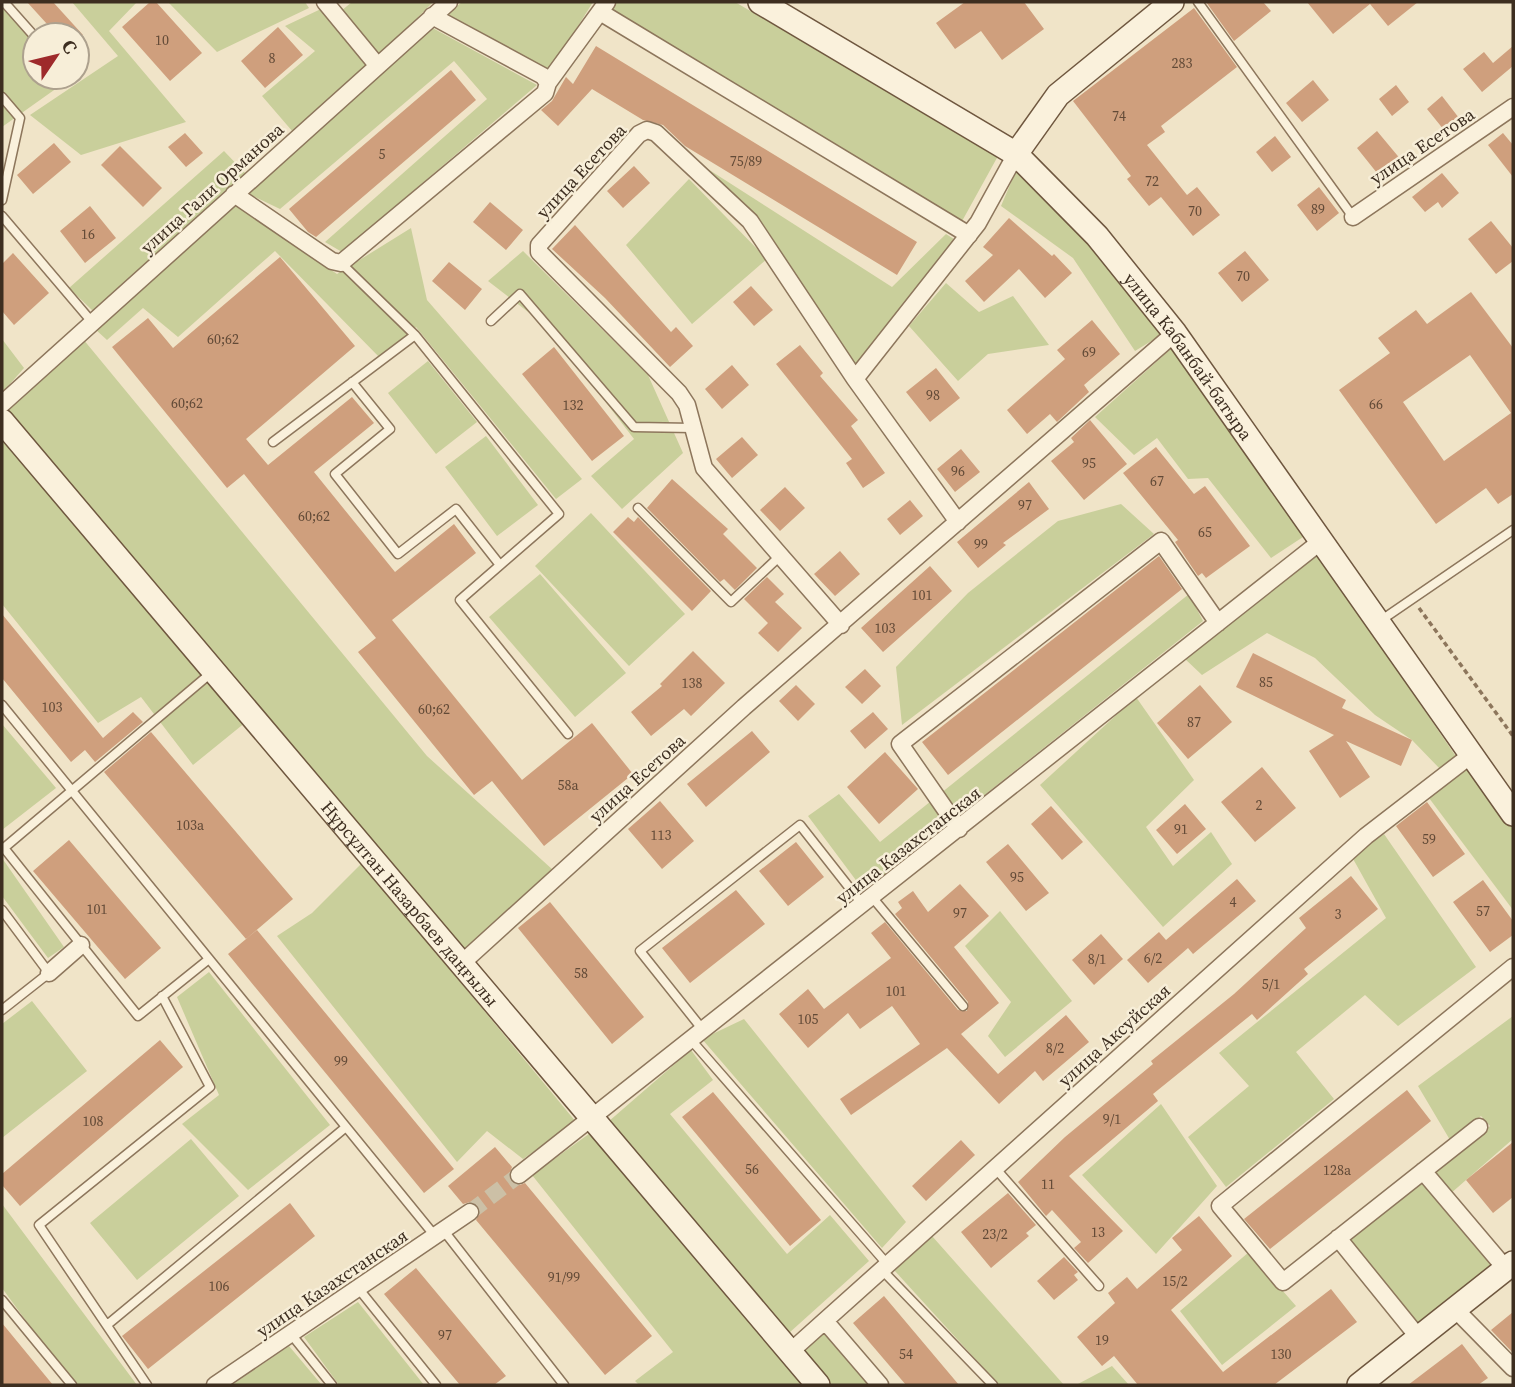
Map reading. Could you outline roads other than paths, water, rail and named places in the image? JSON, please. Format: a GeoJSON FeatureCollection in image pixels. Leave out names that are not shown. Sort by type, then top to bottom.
{"type":"FeatureCollection","features":[{"type":"Feature","properties":{"kind":"main road","name":"улица Кабанбай-батыра"},"geometry":{"type":"LineString","coordinates":[[760,2],[1016,154],[1097,236],[1175,333],[1376,623],[1513,814]]}},
{"type":"Feature","properties":{"kind":"main road"},"geometry":{"type":"LineString","coordinates":[[1016,154],[1058,95],[1172,2]]}},
{"type":"Feature","properties":{"kind":"main road","name":"Нұрсұлтан Назарбаев даңғылы"},"geometry":{"type":"LineString","coordinates":[[2,421],[818,1385]]}},
{"type":"Feature","properties":{"kind":"main road"},"geometry":{"type":"LineString","coordinates":[[1359,1385],[1509,1266]]}},
{"type":"Feature","properties":{"kind":"street"},"geometry":{"type":"LineString","coordinates":[[325,2],[377,65]]}},
{"type":"Feature","properties":{"kind":"street","name":"улица Гали Орманова"},"geometry":{"type":"LineString","coordinates":[[2,404],[449,2]]}},
{"type":"Feature","properties":{"kind":"street"},"geometry":{"type":"LineString","coordinates":[[234,194],[332,261],[341,263],[545,93],[548,83],[603,7],[968,235]]}},
{"type":"Feature","properties":{"kind":"street"},"geometry":{"type":"LineString","coordinates":[[432,16],[543,76],[548,83]]}},
{"type":"Feature","properties":{"kind":"street","name":"улица Есетова"},"geometry":{"type":"LineString","coordinates":[[1353,216],[1513,107]]}},
{"type":"Feature","properties":{"kind":"street","name":"улица Есетова"},"geometry":{"type":"LineString","coordinates":[[841,625],[704,468],[687,405],[679,393],[539,252],[539,246],[639,134],[647,130],[656,133],[750,221],[855,379],[958,522]]}},
{"type":"Feature","properties":{"kind":"street"},"geometry":{"type":"LineString","coordinates":[[855,379],[968,235],[1016,154]]}},
{"type":"Feature","properties":{"kind":"street","name":"улица Есетова"},"geometry":{"type":"LineString","coordinates":[[463,963],[744,707],[1175,333]]}},
{"type":"Feature","properties":{"kind":"street"},"geometry":{"type":"LineString","coordinates":[[959,828],[900,744],[1161,541],[1219,623]]}},
{"type":"Feature","properties":{"kind":"street","name":"улица Казахстанская"},"geometry":{"type":"LineString","coordinates":[[519,1175],[594,1119],[1320,542]]}},
{"type":"Feature","properties":{"kind":"street","name":"улица Аксуйская"},"geometry":{"type":"LineString","coordinates":[[790,1352],[1366,836],[1471,755]]}},
{"type":"Feature","properties":{"kind":"street"},"geometry":{"type":"LineString","coordinates":[[49,973],[81,946]]}},
{"type":"Feature","properties":{"kind":"street"},"geometry":{"type":"LineString","coordinates":[[1479,1126],[1283,1282],[1220,1206],[1513,967]]}},
{"type":"Feature","properties":{"kind":"street"},"geometry":{"type":"LineString","coordinates":[[1423,1171],[1509,1266]]}},
{"type":"Feature","properties":{"kind":"street","name":"улица Казахстанская"},"geometry":{"type":"LineString","coordinates":[[215,1385],[470,1212]]}},
{"type":"Feature","properties":{"kind":"street"},"geometry":{"type":"LineString","coordinates":[[1338,1238],[1419,1338]]}},
{"type":"Feature","properties":{"kind":"street"},"geometry":{"type":"LineString","coordinates":[[1455,1309],[1513,1368]]}},
{"type":"Feature","properties":{"kind":"street"},"geometry":{"type":"LineString","coordinates":[[825,1321],[880,1385]]}},
{"type":"Feature","properties":{"kind":"lane"},"geometry":{"type":"LineString","coordinates":[[5,2],[21,21]]}},
{"type":"Feature","properties":{"kind":"lane"},"geometry":{"type":"LineString","coordinates":[[1198,2],[1353,216]]}},
{"type":"Feature","properties":{"kind":"lane"},"geometry":{"type":"LineString","coordinates":[[2,97],[20,118],[2,200]]}},
{"type":"Feature","properties":{"kind":"lane"},"geometry":{"type":"LineString","coordinates":[[2,216],[92,322]]}},
{"type":"Feature","properties":{"kind":"lane"},"geometry":{"type":"LineString","coordinates":[[341,263],[415,335],[559,514],[460,600],[568,734]]}},
{"type":"Feature","properties":{"kind":"lane"},"geometry":{"type":"LineString","coordinates":[[491,321],[520,294],[634,427],[693,428]]}},
{"type":"Feature","properties":{"kind":"lane"},"geometry":{"type":"LineString","coordinates":[[273,442],[415,335]]}},
{"type":"Feature","properties":{"kind":"lane"},"geometry":{"type":"LineString","coordinates":[[352,383],[390,429],[335,474],[398,554],[456,509],[500,565]]}},
{"type":"Feature","properties":{"kind":"lane"},"geometry":{"type":"LineString","coordinates":[[638,508],[731,602],[780,556]]}},
{"type":"Feature","properties":{"kind":"lane"},"geometry":{"type":"LineString","coordinates":[[1376,623],[1513,530]]}},
{"type":"Feature","properties":{"kind":"lane"},"geometry":{"type":"LineString","coordinates":[[209,959],[138,1016],[4,848],[214,671]]}},
{"type":"Feature","properties":{"kind":"lane"},"geometry":{"type":"LineString","coordinates":[[2,705],[346,1127],[440,1234],[562,1385]]}},
{"type":"Feature","properties":{"kind":"lane"},"geometry":{"type":"LineString","coordinates":[[963,1006],[800,825],[640,951],[698,1036],[885,1267],[993,1385]]}},
{"type":"Feature","properties":{"kind":"lane"},"geometry":{"type":"LineString","coordinates":[[2,910],[49,973],[2,1010]]}},
{"type":"Feature","properties":{"kind":"lane"},"geometry":{"type":"LineString","coordinates":[[147,1385],[40,1225],[210,1087],[162,996]]}},
{"type":"Feature","properties":{"kind":"lane"},"geometry":{"type":"LineString","coordinates":[[107,1325],[346,1127]]}},
{"type":"Feature","properties":{"kind":"lane"},"geometry":{"type":"LineString","coordinates":[[995,1168],[1099,1286]]}},
{"type":"Feature","properties":{"kind":"lane"},"geometry":{"type":"LineString","coordinates":[[358,1288],[436,1385]]}},
{"type":"Feature","properties":{"kind":"lane"},"geometry":{"type":"LineString","coordinates":[[2,1300],[72,1385]]}},
{"type":"Feature","properties":{"kind":"lane"},"geometry":{"type":"LineString","coordinates":[[291,1334],[332,1385]]}},
{"type":"Feature","properties":{"kind":"tunnel"},"geometry":{"type":"LineString","coordinates":[[470,1212],[519,1175]]}}]}
